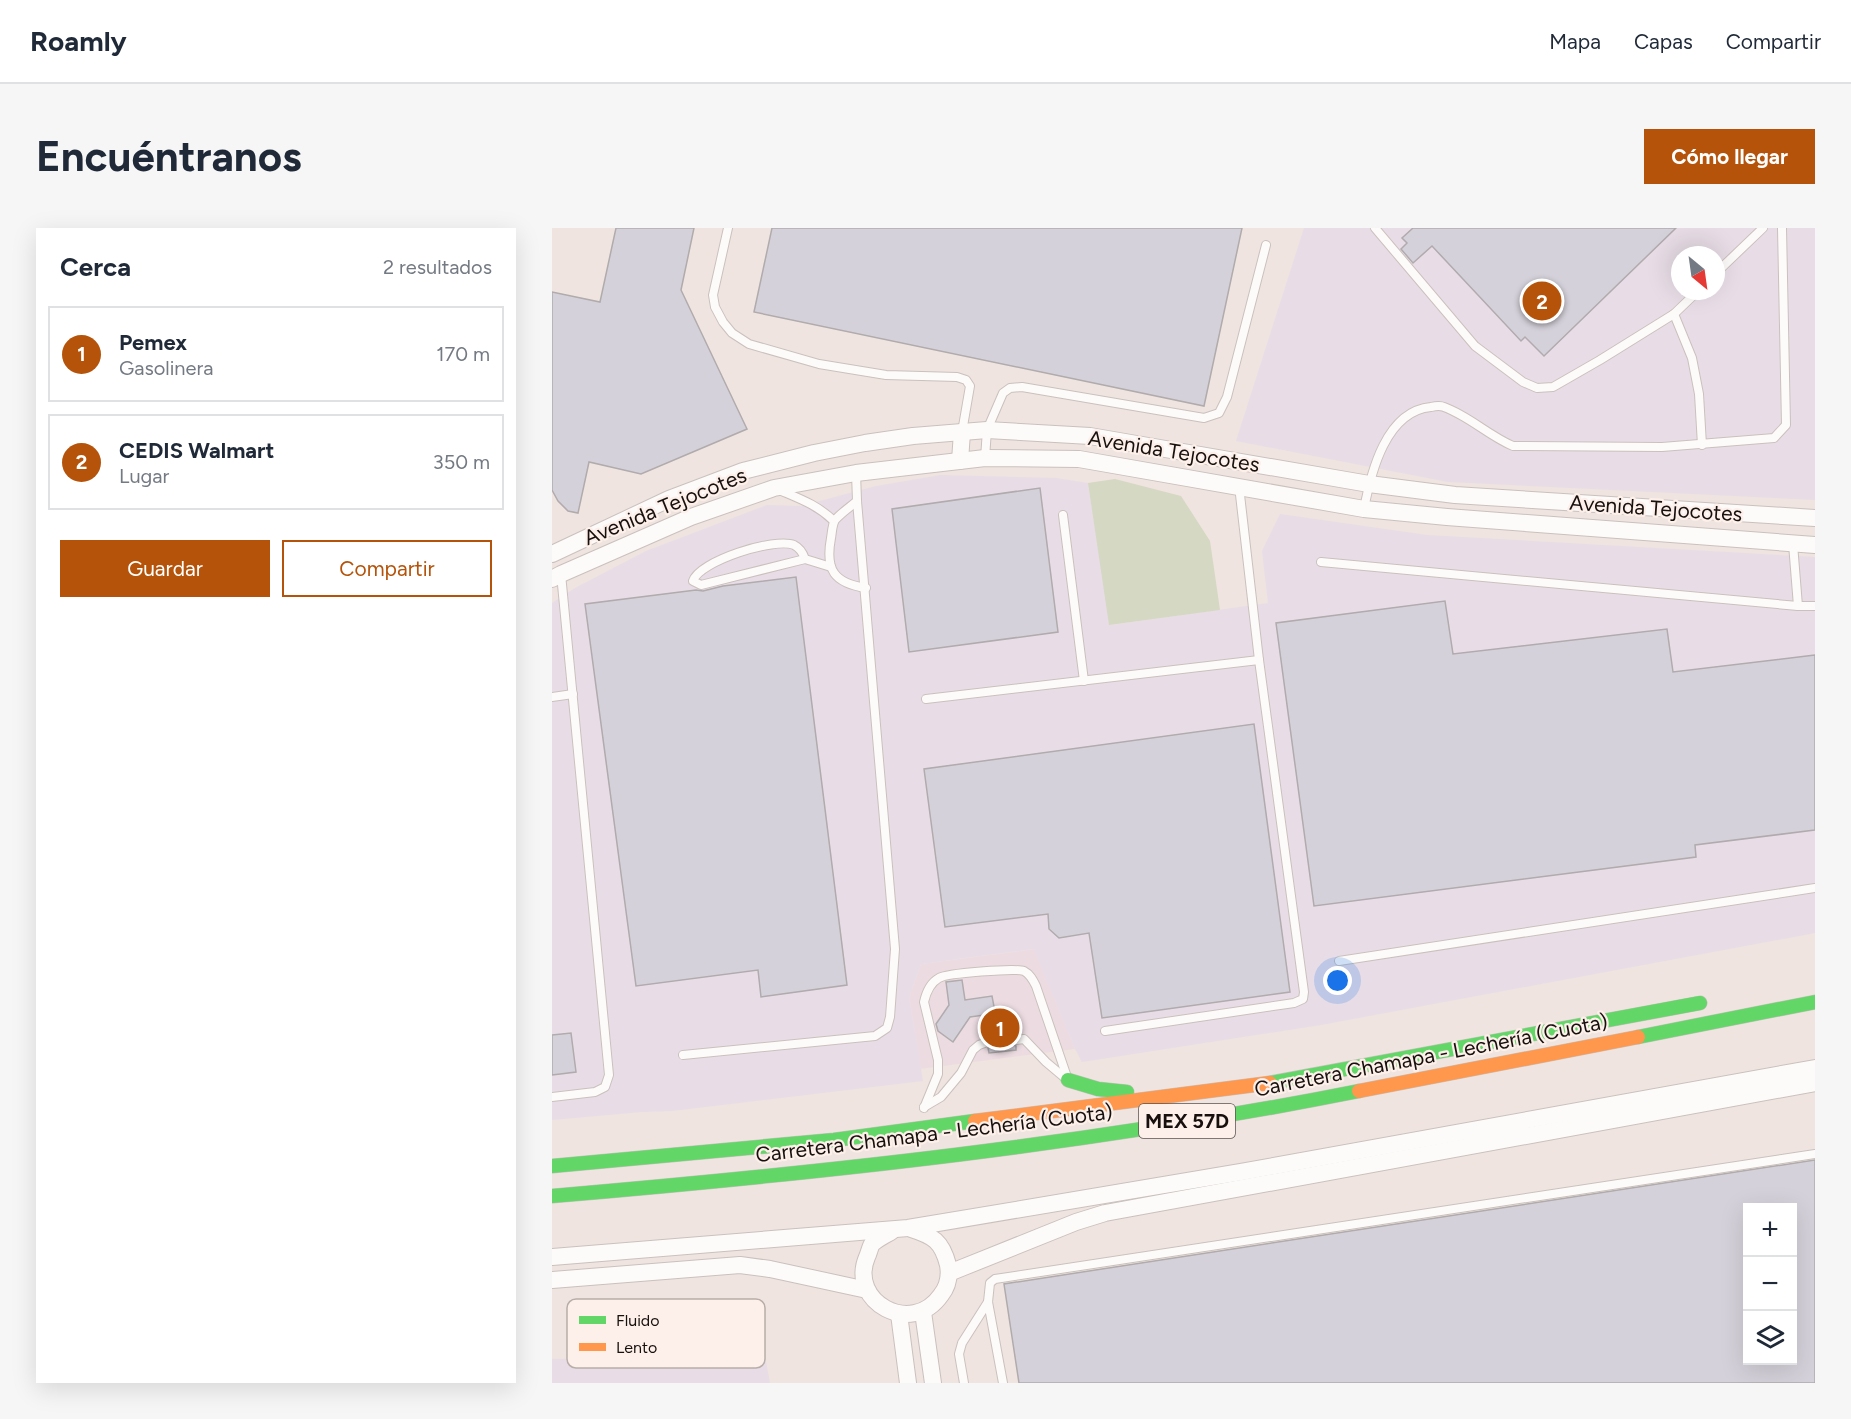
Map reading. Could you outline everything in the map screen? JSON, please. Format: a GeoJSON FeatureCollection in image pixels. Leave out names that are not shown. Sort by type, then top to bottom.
{"type":"FeatureCollection","features":[{"type":"Feature","properties":{"kind":"highway","name":"Carretera Chamapa - Lechería (Cuota)"},"geometry":{"type":"LineString","coordinates":[[552,1166],[834,1140],[1268,1083],[1710,1001]]}},
{"type":"Feature","properties":{"kind":"highway","name":"Carretera Chamapa - Lechería (Cuota)"},"geometry":{"type":"LineString","coordinates":[[552,1196],[691,1184],[960,1155],[1262,1109],[1815,1002]]}},
{"type":"Feature","properties":{"kind":"highway"},"geometry":{"type":"LineString","coordinates":[[1068,1080],[1098,1089],[1126,1092],[1206,1083],[1268,1083]]}},
{"type":"Feature","properties":{"kind":"highway"},"geometry":{"type":"LineString","coordinates":[[834,1140],[891,1126],[915,1113]]}},
{"type":"Feature","properties":{"kind":"street","name":"Avenida Tejocotes"},"geometry":{"type":"LineString","coordinates":[[553,549],[669,499],[743,471],[865,443],[987,430],[1090,436],[1369,484],[1455,495],[1815,518]]}},
{"type":"Feature","properties":{"kind":"street"},"geometry":{"type":"LineString","coordinates":[[960,461],[962,432]]}},
{"type":"Feature","properties":{"kind":"street","name":"Avenida Tejocotes"},"geometry":{"type":"LineString","coordinates":[[556,577],[691,517],[774,488],[856,473],[986,459],[1079,459],[1364,509],[1448,518],[1815,545]]}},
{"type":"Feature","properties":{"kind":"street"},"geometry":{"type":"LineString","coordinates":[[553,549],[556,577]]}},
{"type":"Feature","properties":{"kind":"street"},"geometry":{"type":"LineString","coordinates":[[552,1257],[900,1229],[1241,1172],[1815,1068]]}},
{"type":"Feature","properties":{"kind":"street"},"geometry":{"type":"LineString","coordinates":[[949,1273],[1076,1222],[1105,1213],[1815,1083]]}},
{"type":"Feature","properties":{"kind":"street"},"geometry":{"type":"LineString","coordinates":[[900,1229],[929,1235],[945,1251],[949,1273],[946,1289],[936,1302],[923,1311],[911,1315],[899,1314],[880,1306],[867,1290],[863,1266],[872,1244],[900,1229]]}},
{"type":"Feature","properties":{"kind":"street"},"geometry":{"type":"LineString","coordinates":[[552,1280],[740,1265],[770,1269],[867,1290]]}},
{"type":"Feature","properties":{"kind":"street"},"geometry":{"type":"LineString","coordinates":[[923,1311],[933,1383]]}},
{"type":"Feature","properties":{"kind":"street"},"geometry":{"type":"LineString","coordinates":[[899,1314],[908,1383]]}},
{"type":"Feature","properties":{"kind":"lane"},"geometry":{"type":"LineString","coordinates":[[728,228],[713,295],[715,308],[732,333],[749,344],[819,364],[886,375],[957,377],[966,380],[970,386],[962,432]]}},
{"type":"Feature","properties":{"kind":"lane"},"geometry":{"type":"LineString","coordinates":[[1375,228],[1475,346],[1523,382],[1537,388],[1553,387],[1600,360],[1674,314],[1689,300]]}},
{"type":"Feature","properties":{"kind":"lane"},"geometry":{"type":"LineString","coordinates":[[1725,264],[1763,228]]}},
{"type":"Feature","properties":{"kind":"lane"},"geometry":{"type":"LineString","coordinates":[[1364,509],[1369,484],[1388,436],[1404,416],[1420,408],[1442,405],[1468,419],[1498,440],[1513,446],[1662,447],[1774,438],[1786,426],[1782,228]]}},
{"type":"Feature","properties":{"kind":"lane"},"geometry":{"type":"LineString","coordinates":[[986,459],[987,430],[1003,393],[1010,388],[1022,387],[1204,418],[1219,413],[1227,397],[1266,245]]}},
{"type":"Feature","properties":{"kind":"lane"},"geometry":{"type":"LineString","coordinates":[[1674,314],[1692,358],[1699,394],[1702,445]]}},
{"type":"Feature","properties":{"kind":"lane"},"geometry":{"type":"LineString","coordinates":[[683,1055],[875,1036],[887,1028],[890,1017],[895,949],[856,473]]}},
{"type":"Feature","properties":{"kind":"lane"},"geometry":{"type":"LineString","coordinates":[[1105,1032],[1294,1003],[1303,999],[1304,992],[1259,660],[1239,486]]}},
{"type":"Feature","properties":{"kind":"lane"},"geometry":{"type":"LineString","coordinates":[[774,488],[812,503],[834,521]]}},
{"type":"Feature","properties":{"kind":"lane"},"geometry":{"type":"LineString","coordinates":[[857,501],[834,521],[829,548],[831,567],[838,578],[848,585],[866,588]]}},
{"type":"Feature","properties":{"kind":"lane"},"geometry":{"type":"LineString","coordinates":[[1063,515],[1084,681]]}},
{"type":"Feature","properties":{"kind":"lane"},"geometry":{"type":"LineString","coordinates":[[1793,543],[1798,606]]}},
{"type":"Feature","properties":{"kind":"lane"},"geometry":{"type":"LineString","coordinates":[[806,559],[798,547],[791,544],[767,544],[742,551],[716,563],[697,573],[693,581],[700,585],[806,559],[831,567]]}},
{"type":"Feature","properties":{"kind":"lane"},"geometry":{"type":"LineString","coordinates":[[1321,562],[1815,606]]}},
{"type":"Feature","properties":{"kind":"lane"},"geometry":{"type":"LineString","coordinates":[[552,1097],[595,1092],[605,1087],[609,1075],[573,694],[556,577]]}},
{"type":"Feature","properties":{"kind":"lane"},"geometry":{"type":"LineString","coordinates":[[926,699],[1259,660]]}},
{"type":"Feature","properties":{"kind":"lane"},"geometry":{"type":"LineString","coordinates":[[552,697],[573,694]]}},
{"type":"Feature","properties":{"kind":"lane"},"geometry":{"type":"LineString","coordinates":[[1340,961],[1815,888]]}},
{"type":"Feature","properties":{"kind":"lane"},"geometry":{"type":"LineString","coordinates":[[915,1113],[938,1074],[938,1060],[924,1002],[926,994],[939,978],[950,974],[1017,970],[1029,974],[1036,986],[1068,1080]]}},
{"type":"Feature","properties":{"kind":"lane"},"geometry":{"type":"LineString","coordinates":[[1016,1040],[1024,1040],[1068,1080]]}},
{"type":"Feature","properties":{"kind":"lane"},"geometry":{"type":"LineString","coordinates":[[915,1113],[941,1097],[961,1073],[973,1050],[987,1042]]}},
{"type":"Feature","properties":{"kind":"lane"},"geometry":{"type":"LineString","coordinates":[[1003,1383],[988,1302],[990,1283],[995,1279],[1815,1154]]}},
{"type":"Feature","properties":{"kind":"lane"},"geometry":{"type":"LineString","coordinates":[[964,1383],[959,1354],[962,1343],[988,1302]]}},
{"type":"Feature","properties":{"kind":"shaded area"},"geometry":{"type":"Polygon","coordinates":[[[1304,228],[1815,228],[1815,500],[1448,482],[1236,441],[1304,228]]]}},
{"type":"Feature","properties":{"kind":"shaded area"},"geometry":{"type":"Polygon","coordinates":[[[941,475],[1056,478],[1088,483],[1110,625],[1268,603],[1262,551],[1280,514],[1427,535],[1815,557],[1815,933],[1321,1025],[1082,1062],[1034,949],[921,964],[909,997],[923,1081],[672,1111],[552,1120],[552,603],[575,588],[646,551],[767,505],[801,506],[876,486],[941,475]]]}},
{"type":"Feature","properties":{"kind":"shaded area"},"geometry":{"type":"Polygon","coordinates":[[[1035,949],[1075,1049],[920,1069],[909,997],[921,964],[1035,949]]]}},
{"type":"Feature","properties":{"kind":"shaded area"},"geometry":{"type":"Polygon","coordinates":[[[765,1356],[770,1383],[552,1383],[552,1359],[567,1359],[567,1368],[765,1368],[765,1356]]]}},
{"type":"Feature","properties":{"kind":"green space"},"geometry":{"type":"Polygon","coordinates":[[[1115,479],[1181,496],[1210,541],[1220,610],[1109,625],[1088,483],[1115,479]]]}},
{"type":"Feature","properties":{"kind":"building"},"geometry":{"type":"Polygon","coordinates":[[[616,228],[694,228],[681,290],[747,429],[641,474],[589,462],[578,513],[568,511],[558,501],[552,490],[552,292],[600,302],[616,228]]]}},
{"type":"Feature","properties":{"kind":"building"},"geometry":{"type":"Polygon","coordinates":[[[772,228],[1242,228],[1204,406],[754,312],[772,228]]]}},
{"type":"Feature","properties":{"kind":"building"},"geometry":{"type":"Polygon","coordinates":[[[1413,228],[1676,228],[1544,356],[1525,337],[1521,341],[1432,246],[1413,263],[1401,249],[1407,243],[1402,238],[1413,228]]]}},
{"type":"Feature","properties":{"kind":"building"},"geometry":{"type":"Polygon","coordinates":[[[1040,488],[1058,632],[909,652],[892,509],[1040,488]]]}},
{"type":"Feature","properties":{"kind":"building"},"geometry":{"type":"Polygon","coordinates":[[[796,577],[847,985],[761,997],[758,970],[636,986],[585,604],[703,591],[723,586],[796,577]]]}},
{"type":"Feature","properties":{"kind":"building"},"geometry":{"type":"Polygon","coordinates":[[[1445,601],[1453,654],[1667,629],[1673,672],[1815,655],[1815,830],[1695,845],[1696,857],[1314,906],[1276,623],[1445,601]]]}},
{"type":"Feature","properties":{"kind":"building"},"geometry":{"type":"Polygon","coordinates":[[[1254,724],[1290,992],[1102,1018],[1089,933],[1059,938],[1049,929],[1048,914],[945,927],[924,769],[1254,724]]]}},
{"type":"Feature","properties":{"kind":"building"},"geometry":{"type":"Polygon","coordinates":[[[962,980],[965,1000],[992,996],[996,1017],[1012,1015],[1014,1034],[1010,1040],[1011,1044],[1016,1046],[1016,1050],[989,1053],[988,1048],[992,1046],[993,1040],[987,1036],[984,1015],[970,1017],[953,1042],[938,1031],[936,1024],[949,1005],[946,982],[962,980]]]}},
{"type":"Feature","properties":{"kind":"building"},"geometry":{"type":"Polygon","coordinates":[[[571,1033],[576,1072],[552,1075],[552,1035],[571,1033]]]}},
{"type":"Feature","properties":{"kind":"building"},"geometry":{"type":"Polygon","coordinates":[[[1815,1160],[1815,1383],[1019,1383],[1004,1284],[1815,1160]]]}},
{"type":"Feature","properties":{"kind":"traffic: fast"},"geometry":{"type":"LineString","coordinates":[[1638,1037],[1815,1002]]}},
{"type":"Feature","properties":{"kind":"traffic: fast"},"geometry":{"type":"LineString","coordinates":[[1270,1083],[1700,1003]]}},
{"type":"Feature","properties":{"kind":"traffic: fast"},"geometry":{"type":"LineString","coordinates":[[1068,1080],[1098,1089],[1127,1092]]}},
{"type":"Feature","properties":{"kind":"traffic: fast"},"geometry":{"type":"LineString","coordinates":[[552,1196],[957,1155],[1159,1127],[1359,1091]]}},
{"type":"Feature","properties":{"kind":"traffic: fast"},"geometry":{"type":"LineString","coordinates":[[552,1166],[834,1140],[975,1121]]}},
{"type":"Feature","properties":{"kind":"traffic: slow"},"geometry":{"type":"LineString","coordinates":[[1359,1091],[1638,1037]]}},
{"type":"Feature","properties":{"kind":"traffic: slow"},"geometry":{"type":"LineString","coordinates":[[975,1121],[1270,1083]]}},
{"type":"Feature","properties":{"kind":"place","name":"CEDIS Walmart"},"geometry":{"type":"Point","coordinates":[1542,301]}},
{"type":"Feature","properties":{"kind":"place","name":"Pemex"},"geometry":{"type":"Point","coordinates":[1000,1028]}}]}
